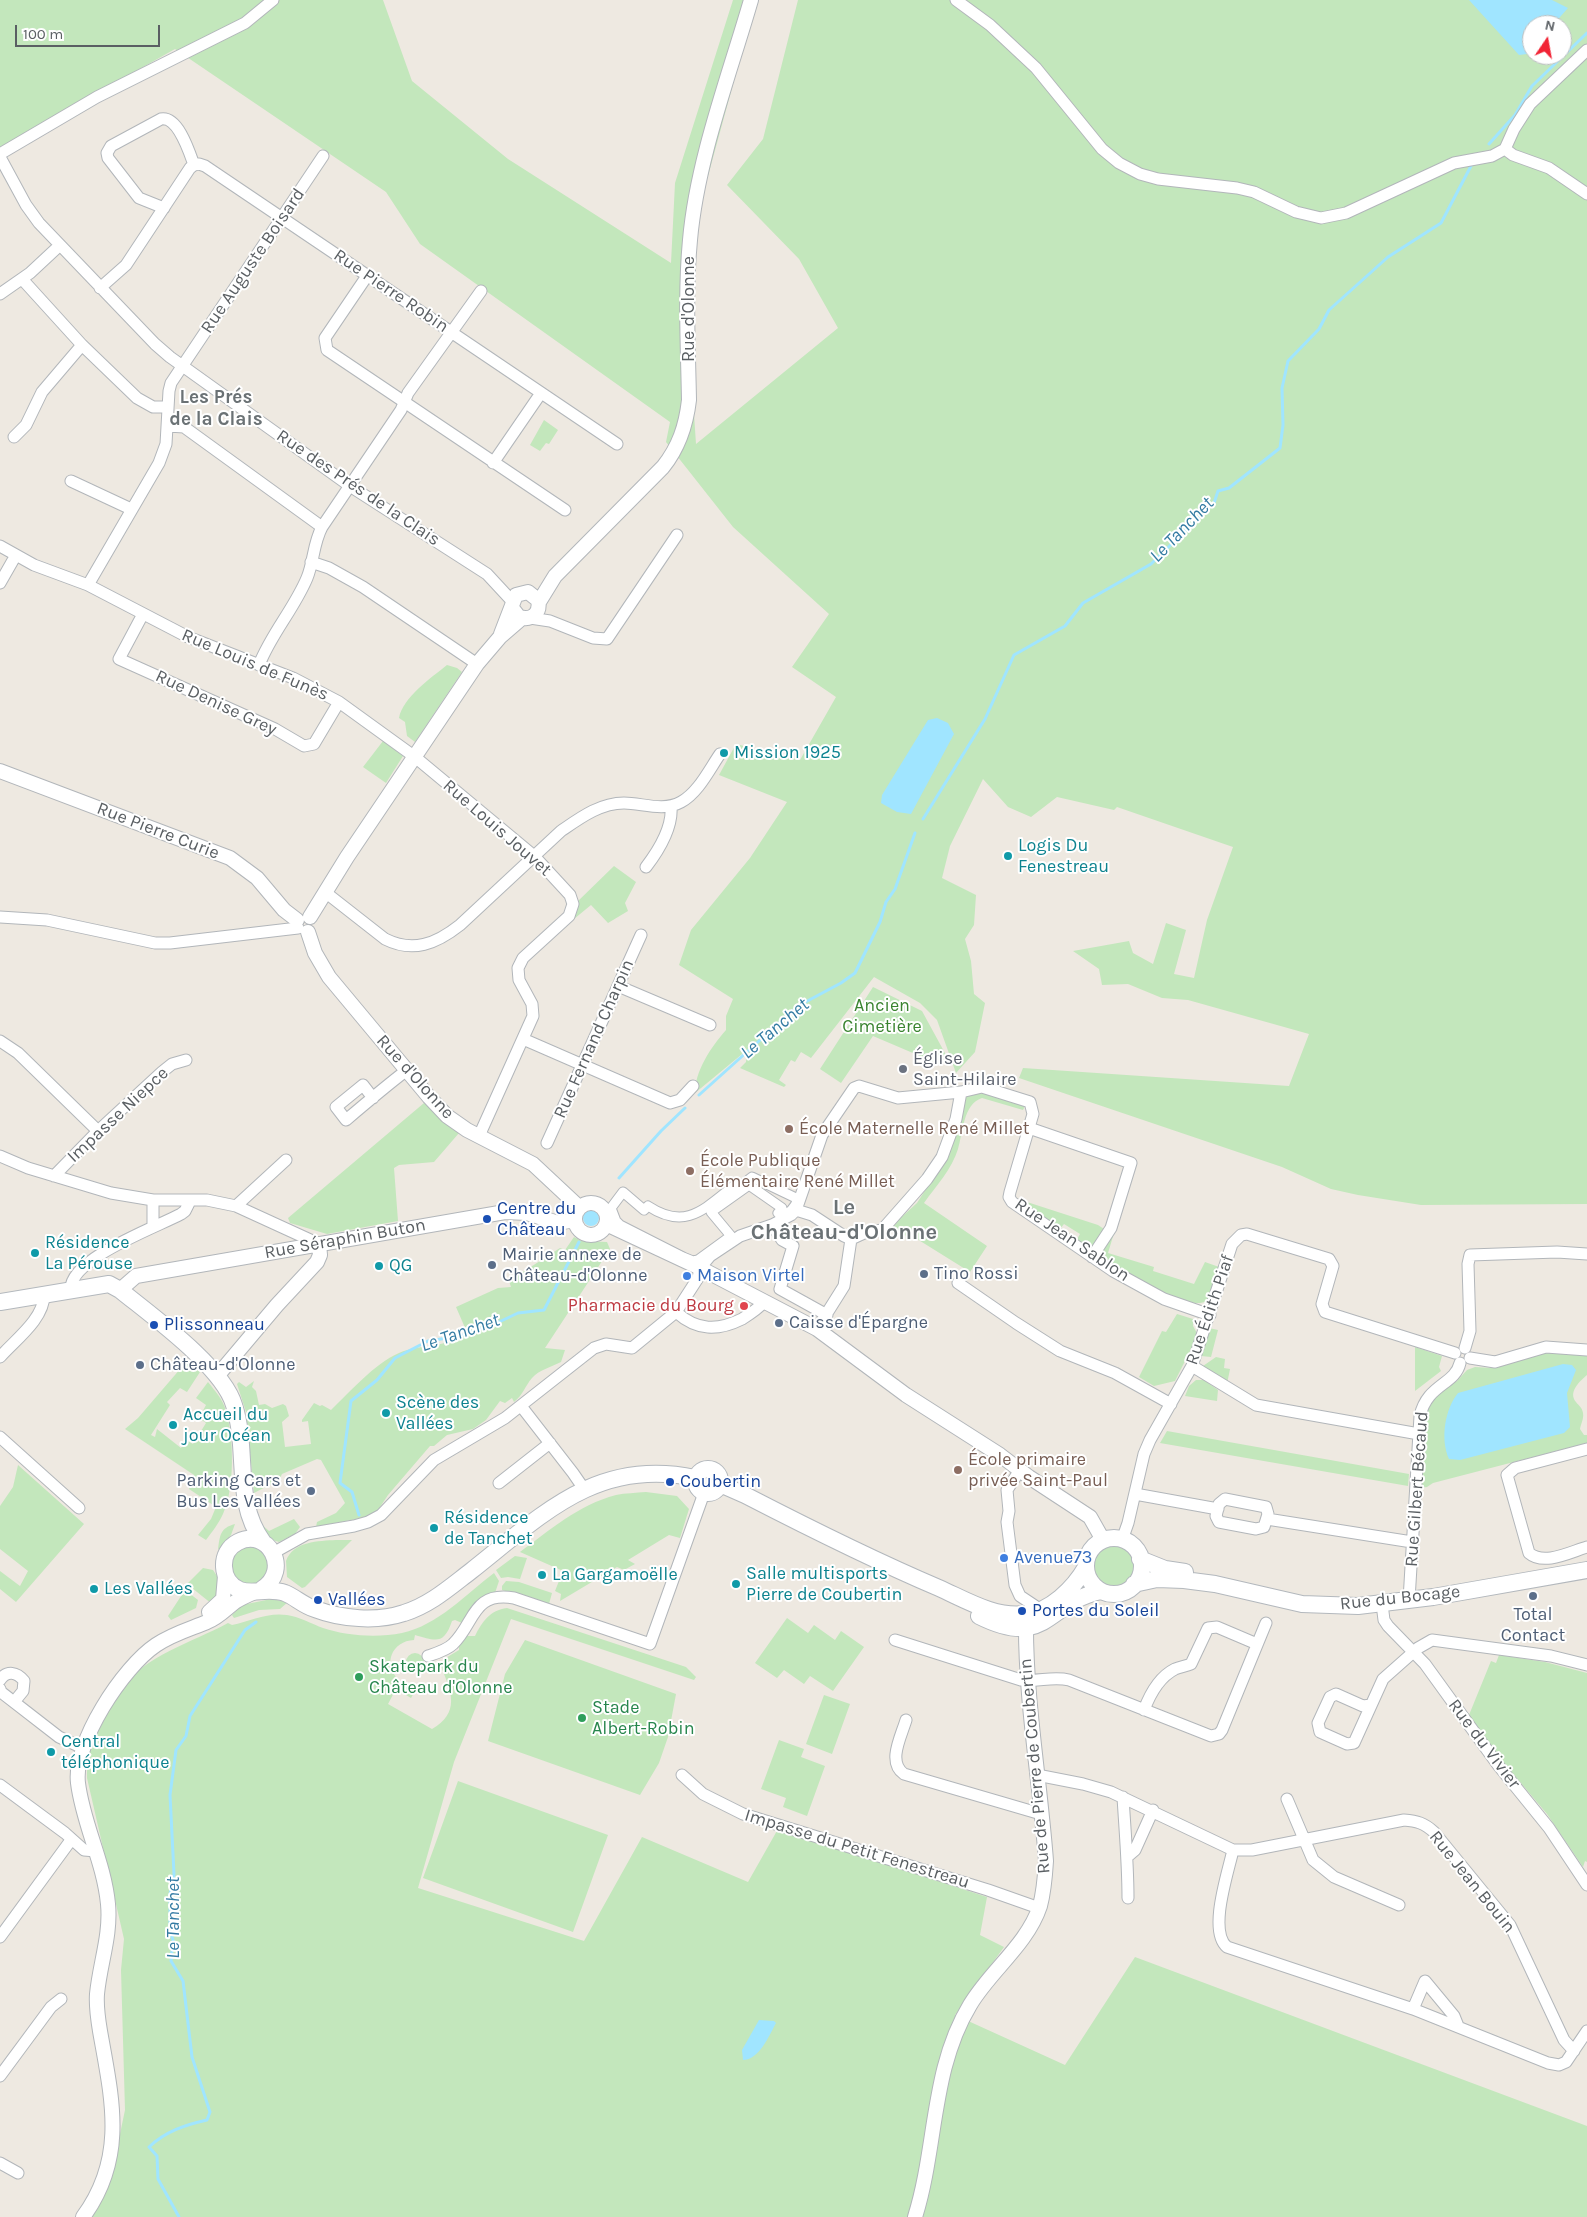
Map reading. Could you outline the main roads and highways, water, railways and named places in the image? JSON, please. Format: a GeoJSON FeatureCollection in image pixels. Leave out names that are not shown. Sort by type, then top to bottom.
{"type":"FeatureCollection","features":[{"type":"Feature","properties":{"kind":"main road"},"geometry":{"type":"LineString","coordinates":[[0,1302],[109,1284],[120,1290],[218,1375],[227,1388],[236,1413],[243,1486],[249,1519],[268,1548],[276,1570],[288,1584],[331,1612]]}},
{"type":"Feature","properties":{"kind":"main road"},"geometry":{"type":"LineString","coordinates":[[699,1486],[700,1471],[711,1469],[718,1473],[720,1484]]}},
{"type":"Feature","properties":{"kind":"main road"},"geometry":{"type":"LineString","coordinates":[[243,1486],[238,1530],[224,1561],[225,1576],[234,1587],[248,1592],[258,1590],[285,1593],[315,1609],[358,1618],[371,1618],[390,1617],[414,1610],[441,1594],[550,1508],[584,1489],[610,1480],[634,1475],[668,1474],[712,1493],[720,1484]]}},
{"type":"Feature","properties":{"kind":"main road"},"geometry":{"type":"LineString","coordinates":[[720,1484],[908,1575],[989,1621],[1010,1628],[1031,1617],[1070,1588],[1086,1567],[1090,1551],[1103,1540],[1122,1540],[1134,1547],[1140,1558],[1141,1572],[1134,1584],[1119,1593],[1102,1591],[1082,1597],[1049,1618],[1031,1617]]}},
{"type":"Feature","properties":{"kind":"main road"},"geometry":{"type":"LineString","coordinates":[[232,1546],[247,1539],[268,1548]]}},
{"type":"Feature","properties":{"kind":"main road","name":"Rue du Bocage"},"geometry":{"type":"LineString","coordinates":[[1140,1558],[1165,1569],[1198,1576],[1215,1584]]}},
{"type":"Feature","properties":{"kind":"main road"},"geometry":{"type":"LineString","coordinates":[[1086,1567],[1090,1581],[1102,1591]]}},
{"type":"Feature","properties":{"kind":"main road"},"geometry":{"type":"LineString","coordinates":[[258,1590],[271,1582],[276,1570]]}},
{"type":"Feature","properties":{"kind":"main road","name":"Rue du Bocage"},"geometry":{"type":"LineString","coordinates":[[1134,1584],[1157,1579],[1215,1584],[1302,1604],[1358,1606],[1409,1600],[1587,1570]]}},
{"type":"Feature","properties":{"kind":"water"},"geometry":{"type":"Polygon","coordinates":[[[1469,0],[1552,0],[1568,8],[1562,15],[1522,15],[1522,55],[1519,55],[1469,0]]]}},
{"type":"Feature","properties":{"kind":"water"},"geometry":{"type":"Polygon","coordinates":[[[937,718],[948,723],[954,734],[911,814],[897,812],[881,803],[882,795],[928,720],[937,718]]]}},
{"type":"Feature","properties":{"kind":"water"},"geometry":{"type":"Polygon","coordinates":[[[588,1210],[594,1210],[599,1215],[597,1224],[588,1226],[583,1221],[583,1215],[588,1210]]]}},
{"type":"Feature","properties":{"kind":"water"},"geometry":{"type":"Polygon","coordinates":[[[1563,1364],[1572,1365],[1576,1370],[1567,1393],[1570,1427],[1564,1433],[1460,1460],[1449,1459],[1444,1434],[1445,1425],[1450,1407],[1458,1393],[1563,1364]]]}},
{"type":"Feature","properties":{"kind":"water"},"geometry":{"type":"Polygon","coordinates":[[[759,2020],[774,2021],[776,2023],[759,2052],[749,2059],[743,2060],[742,2050],[759,2020]]]}},
{"type":"Feature","properties":{"kind":"waterway","name":"Le Tanchet"},"geometry":{"type":"LineString","coordinates":[[1489,144],[1515,115],[1532,86],[1587,33]]}},
{"type":"Feature","properties":{"kind":"waterway","name":"Le Tanchet"},"geometry":{"type":"LineString","coordinates":[[923,819],[985,719],[1014,655],[1065,626],[1083,603],[1151,564],[1214,503],[1218,491],[1229,488],[1280,448],[1283,425],[1282,388],[1288,361],[1319,329],[1329,310],[1388,257],[1441,223],[1471,166]]}},
{"type":"Feature","properties":{"kind":"waterway","name":"Le Tanchet"},"geometry":{"type":"LineString","coordinates":[[699,1095],[798,1006],[841,983],[855,973],[880,922],[886,902],[895,889],[915,833]]}},
{"type":"Feature","properties":{"kind":"waterway","name":"Le Tanchet"},"geometry":{"type":"LineString","coordinates":[[619,1178],[661,1131],[685,1108]]}},
{"type":"Feature","properties":{"kind":"waterway","name":"Le Tanchet"},"geometry":{"type":"LineString","coordinates":[[359,1515],[352,1492],[340,1483],[351,1401],[377,1380],[395,1358],[428,1341],[460,1336],[518,1313],[544,1310],[579,1242]]}},
{"type":"Feature","properties":{"kind":"waterway","name":"Le Tanchet"},"geometry":{"type":"LineString","coordinates":[[179,2217],[158,2179],[157,2156],[149,2147],[155,2141],[176,2129],[207,2120],[210,2112],[192,2057],[183,1981],[171,1961],[173,1940],[170,1931],[170,1894],[174,1874],[170,1795],[176,1750],[186,1736],[190,1716],[245,1630],[256,1622]]}},
{"type":"Feature","properties":{"kind":"place","name":"Mission 1925"},"geometry":{"type":"Point","coordinates":[724,753]}},
{"type":"Feature","properties":{"kind":"place","name":"Logis Du Fenestreau"},"geometry":{"type":"Point","coordinates":[1008,856]}},
{"type":"Feature","properties":{"kind":"place","name":"Église Saint-Hilaire"},"geometry":{"type":"Point","coordinates":[903,1069]}},
{"type":"Feature","properties":{"kind":"place","name":"École Maternelle René Millet"},"geometry":{"type":"Point","coordinates":[789,1129]}},
{"type":"Feature","properties":{"kind":"place","name":"École Publique Élémentaire René Millet"},"geometry":{"type":"Point","coordinates":[690,1171]}},
{"type":"Feature","properties":{"kind":"place","name":"Centre du Château"},"geometry":{"type":"Point","coordinates":[487,1219]}},
{"type":"Feature","properties":{"kind":"place","name":"Résidence La Pérouse"},"geometry":{"type":"Point","coordinates":[35,1253]}},
{"type":"Feature","properties":{"kind":"place","name":"Mairie annexe de Château-d'Olonne"},"geometry":{"type":"Point","coordinates":[492,1265]}},
{"type":"Feature","properties":{"kind":"place","name":"QG"},"geometry":{"type":"Point","coordinates":[379,1266]}},
{"type":"Feature","properties":{"kind":"place","name":"Tino Rossi"},"geometry":{"type":"Point","coordinates":[924,1274]}},
{"type":"Feature","properties":{"kind":"place","name":"Maison Virtel"},"geometry":{"type":"Point","coordinates":[687,1276]}},
{"type":"Feature","properties":{"kind":"place","name":"Pharmacie du Bourg"},"geometry":{"type":"Point","coordinates":[744,1306]}},
{"type":"Feature","properties":{"kind":"place","name":"Caisse d'Épargne"},"geometry":{"type":"Point","coordinates":[779,1323]}},
{"type":"Feature","properties":{"kind":"place","name":"Plissonneau"},"geometry":{"type":"Point","coordinates":[154,1325]}},
{"type":"Feature","properties":{"kind":"place","name":"Château-d'Olonne"},"geometry":{"type":"Point","coordinates":[140,1365]}},
{"type":"Feature","properties":{"kind":"place","name":"Scène des Vallées"},"geometry":{"type":"Point","coordinates":[386,1413]}},
{"type":"Feature","properties":{"kind":"place","name":"Accueil du jour Océan"},"geometry":{"type":"Point","coordinates":[173,1425]}},
{"type":"Feature","properties":{"kind":"place","name":"École primaire privée Saint-Paul"},"geometry":{"type":"Point","coordinates":[958,1470]}},
{"type":"Feature","properties":{"kind":"place","name":"Coubertin"},"geometry":{"type":"Point","coordinates":[670,1482]}},
{"type":"Feature","properties":{"kind":"place","name":"Parking Cars et Bus Les Vallées"},"geometry":{"type":"Point","coordinates":[311,1491]}},
{"type":"Feature","properties":{"kind":"place","name":"Résidence de Tanchet"},"geometry":{"type":"Point","coordinates":[434,1528]}},
{"type":"Feature","properties":{"kind":"place","name":"Avenue73"},"geometry":{"type":"Point","coordinates":[1004,1558]}},
{"type":"Feature","properties":{"kind":"place","name":"La Gargamoëlle"},"geometry":{"type":"Point","coordinates":[542,1575]}},
{"type":"Feature","properties":{"kind":"place","name":"Salle multisports Pierre de Coubertin"},"geometry":{"type":"Point","coordinates":[736,1584]}},
{"type":"Feature","properties":{"kind":"place","name":"Les Vallées"},"geometry":{"type":"Point","coordinates":[94,1589]}},
{"type":"Feature","properties":{"kind":"place","name":"Total Contact"},"geometry":{"type":"Point","coordinates":[1533,1596]}},
{"type":"Feature","properties":{"kind":"place","name":"Vallées"},"geometry":{"type":"Point","coordinates":[318,1600]}},
{"type":"Feature","properties":{"kind":"place","name":"Portes du Soleil"},"geometry":{"type":"Point","coordinates":[1022,1611]}},
{"type":"Feature","properties":{"kind":"place","name":"Skatepark du Château d'Olonne"},"geometry":{"type":"Point","coordinates":[359,1677]}},
{"type":"Feature","properties":{"kind":"place","name":"Stade Albert-Robin"},"geometry":{"type":"Point","coordinates":[582,1718]}},
{"type":"Feature","properties":{"kind":"place","name":"Central téléphonique"},"geometry":{"type":"Point","coordinates":[51,1752]}},
{"type":"Feature","properties":{"kind":"district","name":"Les Prés de la Clais"},"geometry":{"type":"Point","coordinates":[216,409]}},
{"type":"Feature","properties":{"kind":"district","name":"Le Château-d'Olonne"},"geometry":{"type":"Point","coordinates":[844,1220]}},
{"type":"Feature","properties":{"kind":"park label","name":"Ancien Cimetière"},"geometry":{"type":"Point","coordinates":[882,1016]}}]}
